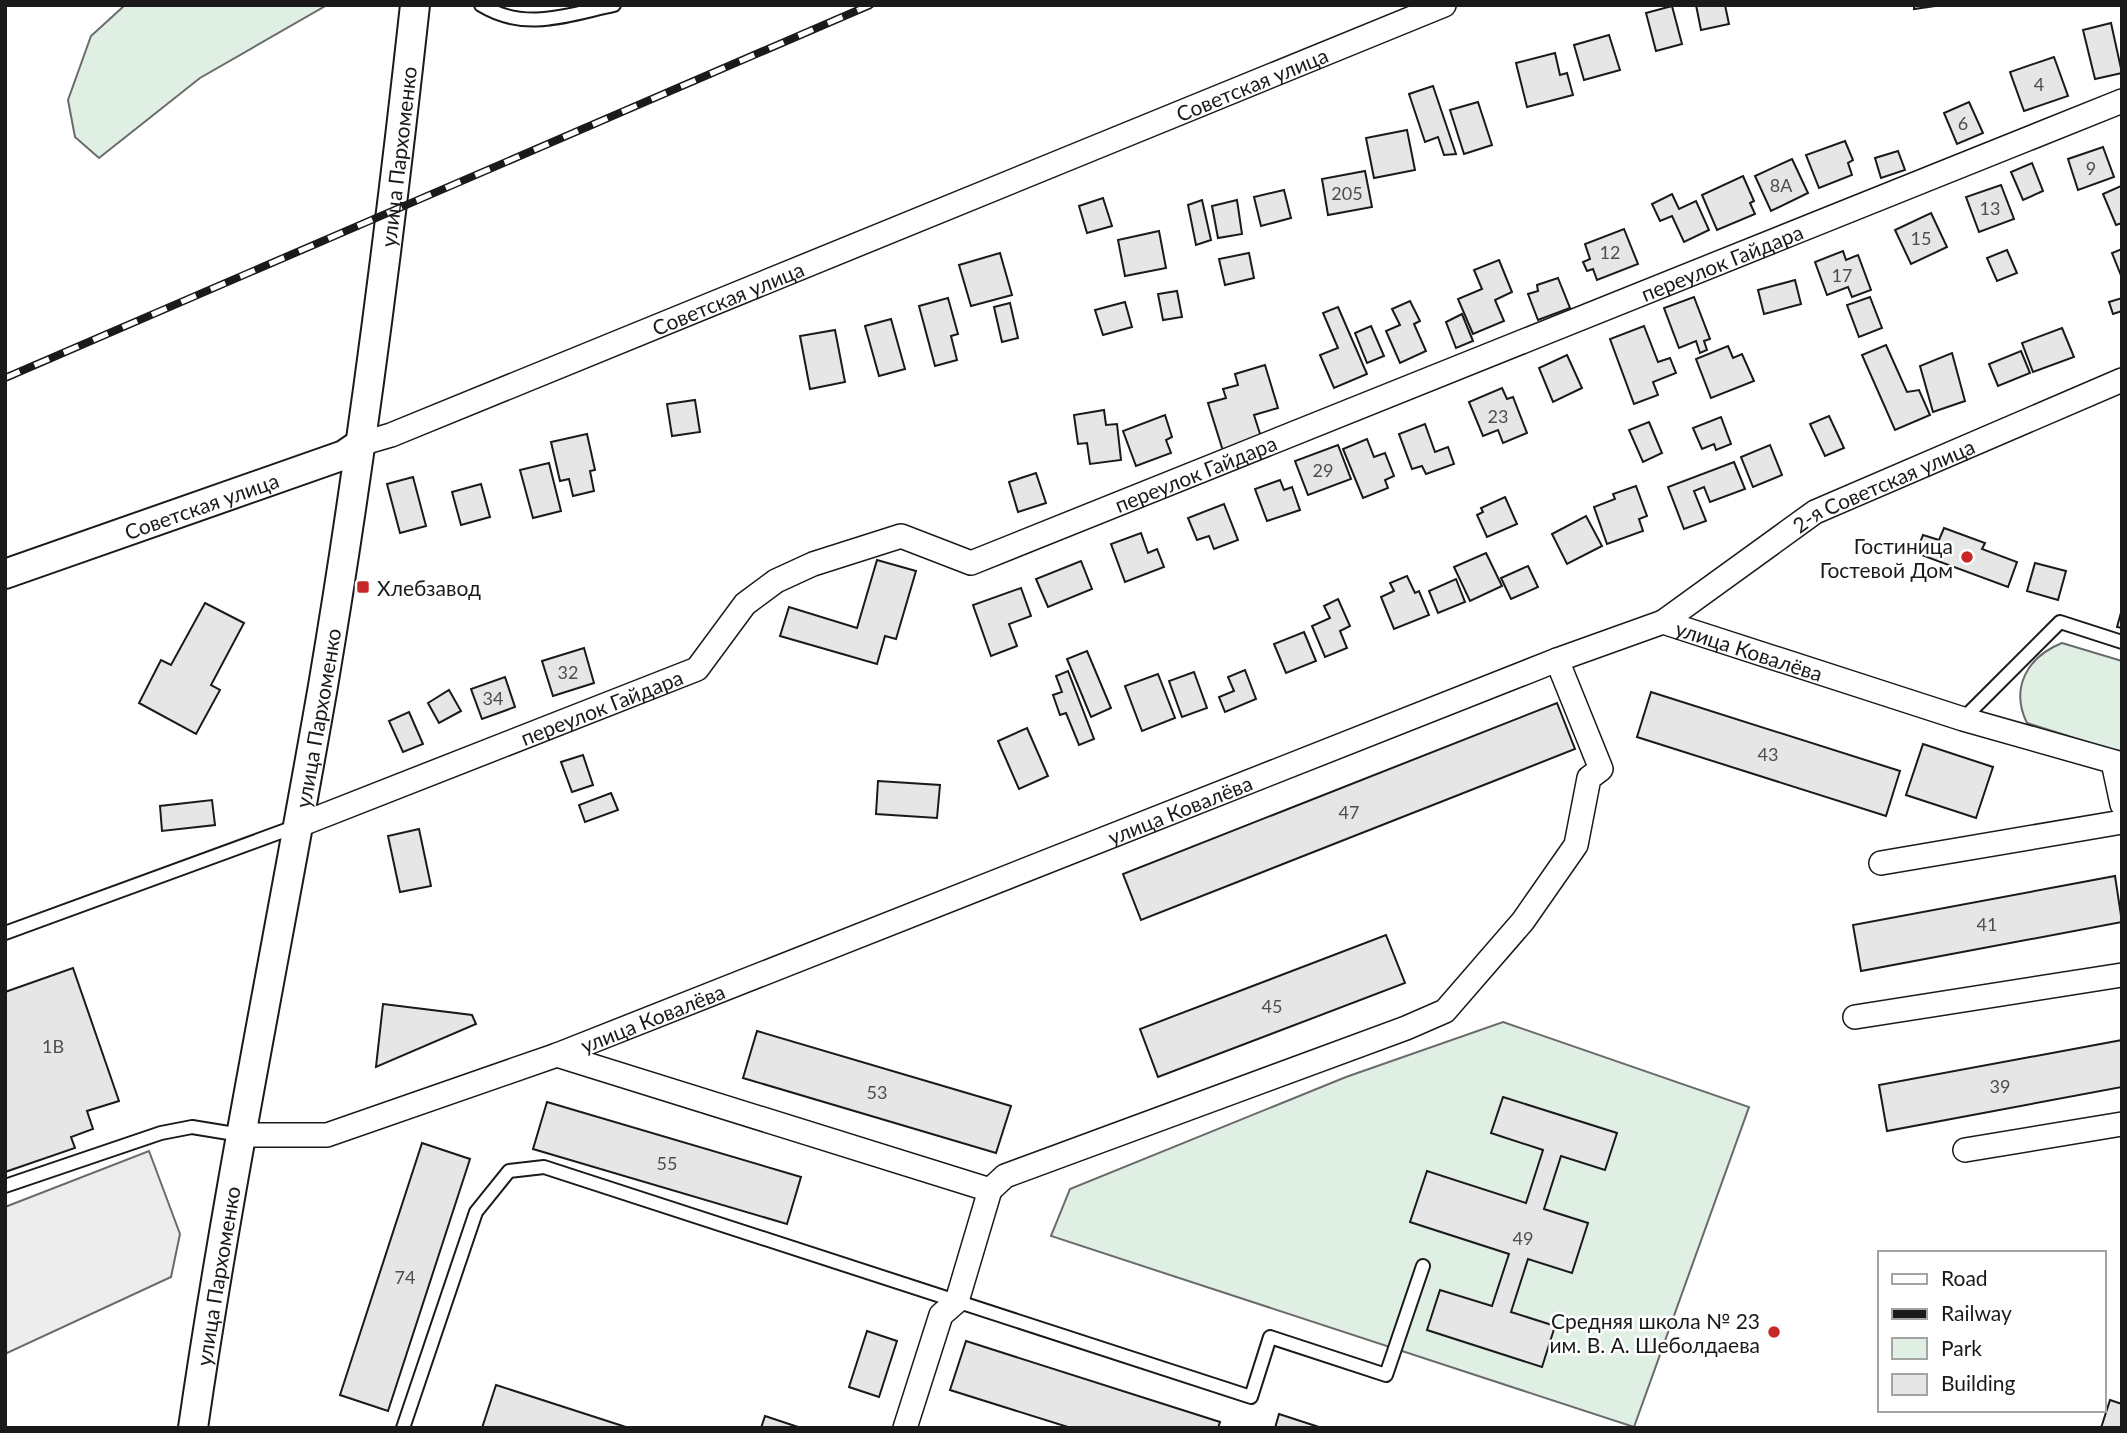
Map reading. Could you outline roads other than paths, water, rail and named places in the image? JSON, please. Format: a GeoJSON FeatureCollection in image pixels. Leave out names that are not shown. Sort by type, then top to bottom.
{"type":"FeatureCollection","features":[{"type":"Feature","properties":{"kind":"street","name":"улица Пархоменко"},"geometry":{"type":"LineString","coordinates":[[199,1426],[241,1136],[298,826],[359,444],[392,212],[415,5]]}},
{"type":"Feature","properties":{"kind":"street","name":"Советская улица"},"geometry":{"type":"LineString","coordinates":[[5,574],[344,455],[359,444],[391,435],[1444,5]]}},
{"type":"Feature","properties":{"kind":"street","name":"переулок Гайдара"},"geometry":{"type":"LineString","coordinates":[[298,826],[697,669],[745,604],[776,582],[813,564],[901,536],[971,563],[2122,101]]}},
{"type":"Feature","properties":{"kind":"street","name":"2-я Советская улица"},"geometry":{"type":"LineString","coordinates":[[1663,622],[1815,512],[2122,380]]}},
{"type":"Feature","properties":{"kind":"street","name":"улица Ковалёва"},"geometry":{"type":"LineString","coordinates":[[241,1136],[327,1135],[557,1055],[1557,660],[1663,622],[1963,719],[2117,763]]}},
{"type":"Feature","properties":{"kind":"street"},"geometry":{"type":"LineString","coordinates":[[905,1428],[941,1315],[957,1301],[990,1190],[1005,1176],[1406,1028],[1445,1011],[1523,921],[1576,845],[1589,778],[1601,769],[1557,660]]}},
{"type":"Feature","properties":{"kind":"street"},"geometry":{"type":"LineString","coordinates":[[2117,763],[2122,804]]}},
{"type":"Feature","properties":{"kind":"street"},"geometry":{"type":"LineString","coordinates":[[1881,863],[2122,822]]}},
{"type":"Feature","properties":{"kind":"street"},"geometry":{"type":"LineString","coordinates":[[1855,1017],[2122,975]]}},
{"type":"Feature","properties":{"kind":"street"},"geometry":{"type":"LineString","coordinates":[[557,1055],[990,1190]]}},
{"type":"Feature","properties":{"kind":"street"},"geometry":{"type":"LineString","coordinates":[[1965,1150],[2122,1124]]}},
{"type":"Feature","properties":{"kind":"lane"},"geometry":{"type":"LineString","coordinates":[[481,5],[495,14],[537,22],[614,5]]}},
{"type":"Feature","properties":{"kind":"lane"},"geometry":{"type":"LineString","coordinates":[[1963,719],[2060,622],[2122,642]]}},
{"type":"Feature","properties":{"kind":"lane"},"geometry":{"type":"LineString","coordinates":[[5,933],[298,826]]}},
{"type":"Feature","properties":{"kind":"lane"},"geometry":{"type":"LineString","coordinates":[[5,1186],[161,1133],[192,1127],[241,1136]]}},
{"type":"Feature","properties":{"kind":"lane"},"geometry":{"type":"LineString","coordinates":[[402,1428],[476,1212],[509,1171],[544,1167],[1251,1397],[1270,1337],[1386,1374],[1423,1266]]}},
{"type":"Feature","properties":{"kind":"railway"},"geometry":{"type":"LineString","coordinates":[[5,378],[870,5]]}},
{"type":"Feature","properties":{"kind":"place","name":"Гостиница Гостевой Дом"},"geometry":{"type":"Point","coordinates":[1967,557]}},
{"type":"Feature","properties":{"kind":"place","name":"Хлебзавод"},"geometry":{"type":"Point","coordinates":[363,587]}},
{"type":"Feature","properties":{"kind":"place","name":"Средняя школа № 23 им. В. А. Шеболдаева"},"geometry":{"type":"Point","coordinates":[1774,1332]}}]}
